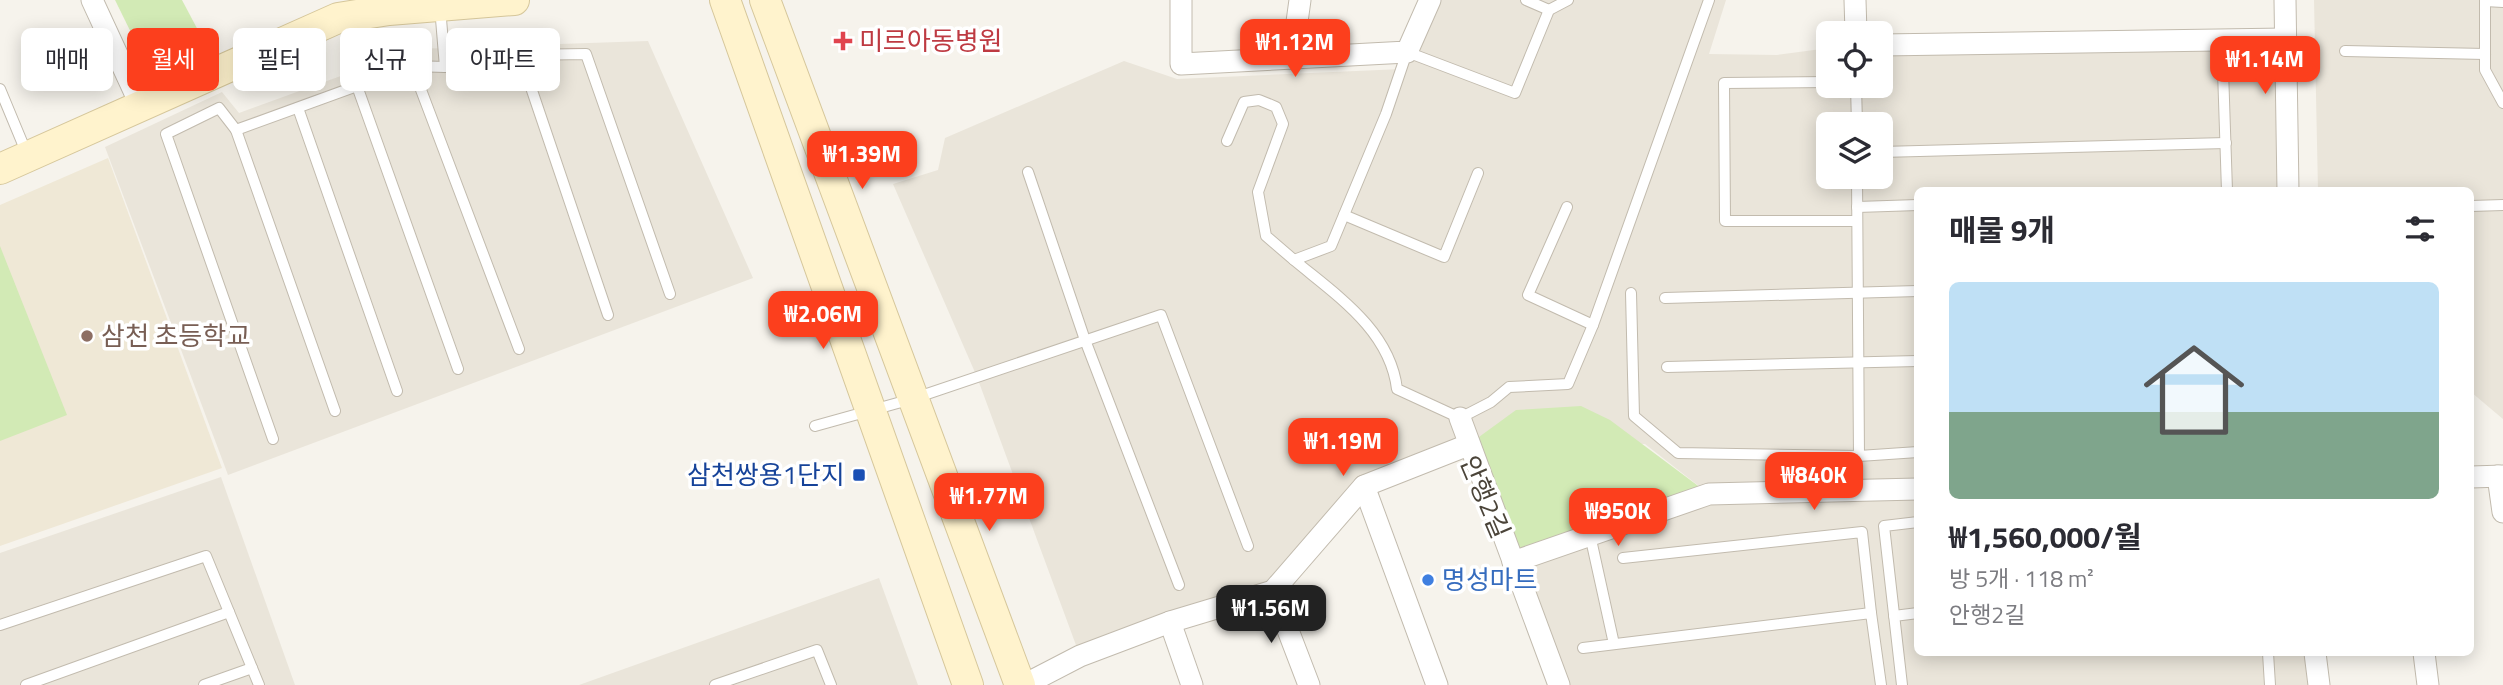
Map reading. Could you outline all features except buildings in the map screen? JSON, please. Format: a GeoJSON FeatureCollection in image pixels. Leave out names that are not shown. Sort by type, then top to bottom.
{"type":"FeatureCollection","features":[{"type":"Feature","properties":{"kind":"street"},"geometry":{"type":"LineString","coordinates":[[92,0],[141,106]]}},
{"type":"Feature","properties":{"kind":"street"},"geometry":{"type":"LineString","coordinates":[[0,169],[338,18],[439,3],[514,0]]}},
{"type":"Feature","properties":{"kind":"street"},"geometry":{"type":"LineString","coordinates":[[725,0],[968,685]]}},
{"type":"Feature","properties":{"kind":"street"},"geometry":{"type":"LineString","coordinates":[[765,0],[912,399],[1022,685],[1080,656],[1170,622],[1273,591],[1309,685]]}},
{"type":"Feature","properties":{"kind":"street"},"geometry":{"type":"LineString","coordinates":[[1181,0],[1181,64],[1407,52],[1430,0]]}},
{"type":"Feature","properties":{"kind":"street"},"geometry":{"type":"LineString","coordinates":[[1292,58],[1300,0]]}},
{"type":"Feature","properties":{"kind":"street"},"geometry":{"type":"LineString","coordinates":[[1854,0],[1855,21]]}},
{"type":"Feature","properties":{"kind":"street"},"geometry":{"type":"LineString","coordinates":[[2285,0],[2288,187]]}},
{"type":"Feature","properties":{"kind":"street"},"geometry":{"type":"LineString","coordinates":[[1893,45],[2285,39]]}},
{"type":"Feature","properties":{"kind":"street"},"geometry":{"type":"LineString","coordinates":[[1460,418],[1468,445]]}},
{"type":"Feature","properties":{"kind":"street","name":"안행2길"},"geometry":{"type":"LineString","coordinates":[[1273,591],[1364,486],[1468,445],[1559,685]]}},
{"type":"Feature","properties":{"kind":"street"},"geometry":{"type":"LineString","coordinates":[[2474,477],[2501,476],[2503,512]]}},
{"type":"Feature","properties":{"kind":"street"},"geometry":{"type":"LineString","coordinates":[[1364,486],[1437,685]]}},
{"type":"Feature","properties":{"kind":"street"},"geometry":{"type":"LineString","coordinates":[[1513,562],[1709,494],[1914,489]]}},
{"type":"Feature","properties":{"kind":"street"},"geometry":{"type":"LineString","coordinates":[[1170,622],[1192,685]]}},
{"type":"Feature","properties":{"kind":"street"},"geometry":{"type":"LineString","coordinates":[[2315,656],[2319,685]]}},
{"type":"Feature","properties":{"kind":"street"},"geometry":{"type":"LineString","coordinates":[[2424,656],[2428,685]]}},
{"type":"Feature","properties":{"kind":"lane"},"geometry":{"type":"LineString","coordinates":[[1526,0],[1549,10]]}},
{"type":"Feature","properties":{"kind":"lane"},"geometry":{"type":"LineString","coordinates":[[1294,260],[1331,246],[1386,114],[1407,52],[1515,93],[1549,10],[1568,0]]}},
{"type":"Feature","properties":{"kind":"lane"},"geometry":{"type":"LineString","coordinates":[[1227,141],[1244,102],[1259,100],[1276,107],[1283,124],[1258,192],[1266,236],[1367,322],[1394,369],[1396,389],[1460,418],[1509,387],[1568,384],[1593,325],[1709,0]]}},
{"type":"Feature","properties":{"kind":"lane"},"geometry":{"type":"LineString","coordinates":[[2503,2],[2485,1],[2485,70],[2503,103]]}},
{"type":"Feature","properties":{"kind":"lane"},"geometry":{"type":"LineString","coordinates":[[432,67],[445,67],[439,3]]}},
{"type":"Feature","properties":{"kind":"lane"},"geometry":{"type":"LineString","coordinates":[[2222,40],[2227,187]]}},
{"type":"Feature","properties":{"kind":"lane"},"geometry":{"type":"LineString","coordinates":[[2345,51],[2485,54]]}},
{"type":"Feature","properties":{"kind":"lane"},"geometry":{"type":"LineString","coordinates":[[560,54],[586,54],[670,294]]}},
{"type":"Feature","properties":{"kind":"lane"},"geometry":{"type":"LineString","coordinates":[[1816,82],[1724,83],[1725,221],[1857,221]]}},
{"type":"Feature","properties":{"kind":"lane"},"geometry":{"type":"LineString","coordinates":[[0,89],[28,156]]}},
{"type":"Feature","properties":{"kind":"lane"},"geometry":{"type":"LineString","coordinates":[[236,130],[344,91]]}},
{"type":"Feature","properties":{"kind":"lane"},"geometry":{"type":"LineString","coordinates":[[359,91],[458,369]]}},
{"type":"Feature","properties":{"kind":"lane"},"geometry":{"type":"LineString","coordinates":[[421,91],[519,349]]}},
{"type":"Feature","properties":{"kind":"lane"},"geometry":{"type":"LineString","coordinates":[[532,91],[608,315]]}},
{"type":"Feature","properties":{"kind":"lane"},"geometry":{"type":"LineString","coordinates":[[273,439],[166,134],[219,108],[236,130],[335,411]]}},
{"type":"Feature","properties":{"kind":"lane"},"geometry":{"type":"LineString","coordinates":[[298,108],[397,391]]}},
{"type":"Feature","properties":{"kind":"lane"},"geometry":{"type":"LineString","coordinates":[[1893,152],[2225,143]]}},
{"type":"Feature","properties":{"kind":"lane"},"geometry":{"type":"LineString","coordinates":[[1028,172],[1085,340],[1179,585]]}},
{"type":"Feature","properties":{"kind":"lane"},"geometry":{"type":"LineString","coordinates":[[1344,215],[1444,257],[1478,173]]}},
{"type":"Feature","properties":{"kind":"lane"},"geometry":{"type":"LineString","coordinates":[[1857,189],[1859,456]]}},
{"type":"Feature","properties":{"kind":"lane"},"geometry":{"type":"LineString","coordinates":[[1857,207],[1914,205]]}},
{"type":"Feature","properties":{"kind":"lane"},"geometry":{"type":"LineString","coordinates":[[2474,206],[2503,205]]}},
{"type":"Feature","properties":{"kind":"lane"},"geometry":{"type":"LineString","coordinates":[[1567,207],[1528,295],[1593,325]]}},
{"type":"Feature","properties":{"kind":"lane"},"geometry":{"type":"LineString","coordinates":[[1665,298],[1914,290]]}},
{"type":"Feature","properties":{"kind":"lane"},"geometry":{"type":"LineString","coordinates":[[1631,293],[1634,416],[1678,453],[1859,456],[1914,452]]}},
{"type":"Feature","properties":{"kind":"lane"},"geometry":{"type":"LineString","coordinates":[[816,426],[912,399],[1161,315],[1248,546]]}},
{"type":"Feature","properties":{"kind":"lane"},"geometry":{"type":"LineString","coordinates":[[1667,367],[1914,361]]}},
{"type":"Feature","properties":{"kind":"lane"},"geometry":{"type":"LineString","coordinates":[[1902,685],[1884,526],[1914,522]]}},
{"type":"Feature","properties":{"kind":"lane"},"geometry":{"type":"LineString","coordinates":[[1623,558],[1862,532],[1881,685]]}},
{"type":"Feature","properties":{"kind":"lane"},"geometry":{"type":"LineString","coordinates":[[1590,535],[1614,644]]}},
{"type":"Feature","properties":{"kind":"lane"},"geometry":{"type":"LineString","coordinates":[[0,625],[206,556],[259,685]]}},
{"type":"Feature","properties":{"kind":"lane"},"geometry":{"type":"LineString","coordinates":[[26,685],[229,612]]}},
{"type":"Feature","properties":{"kind":"lane"},"geometry":{"type":"LineString","coordinates":[[1583,648],[1871,613]]}},
{"type":"Feature","properties":{"kind":"lane"},"geometry":{"type":"LineString","coordinates":[[1895,616],[1914,614]]}},
{"type":"Feature","properties":{"kind":"lane"},"geometry":{"type":"LineString","coordinates":[[715,685],[817,650],[831,685]]}},
{"type":"Feature","properties":{"kind":"lane"},"geometry":{"type":"LineString","coordinates":[[2268,656],[2270,685]]}},
{"type":"Feature","properties":{"kind":"lane"},"geometry":{"type":"LineString","coordinates":[[204,685],[252,668]]}},
{"type":"Feature","properties":{"kind":"shaded area"},"geometry":{"type":"Polygon","coordinates":[[[1430,0],[1726,0],[1709,54],[1777,55],[1816,50],[1816,98],[1893,98],[1893,45],[2285,39],[2288,187],[1914,187],[1914,656],[2315,656],[2319,685],[1559,685],[1513,562],[1709,494],[1645,444],[1468,445],[1364,486],[1273,591],[1080,656],[977,377],[893,184],[938,170],[945,138],[1124,61],[1177,79],[1402,69],[1430,0]]]}},
{"type":"Feature","properties":{"kind":"shaded area"},"geometry":{"type":"Polygon","coordinates":[[[2314,0],[2503,0],[2503,419],[2474,395],[2474,187],[2318,187],[2314,0]]]}},
{"type":"Feature","properties":{"kind":"shaded area"},"geometry":{"type":"Polygon","coordinates":[[[648,41],[753,278],[228,475],[105,147],[222,92],[239,113],[300,91],[326,91],[326,81],[340,76],[340,91],[432,91],[432,48],[446,48],[446,91],[560,91],[560,44],[648,41]]]}},
{"type":"Feature","properties":{"kind":"shaded area","name":"삼천 초등학교"},"geometry":{"type":"Polygon","coordinates":[[[108,158],[222,468],[0,546],[0,205],[108,158]]]}},
{"type":"Feature","properties":{"kind":"shaded area"},"geometry":{"type":"Polygon","coordinates":[[[221,477],[295,685],[0,685],[0,553],[221,477]]]}},
{"type":"Feature","properties":{"kind":"shaded area"},"geometry":{"type":"Polygon","coordinates":[[[879,578],[918,685],[579,685],[879,578]]]}},
{"type":"Feature","properties":{"kind":"green space"},"geometry":{"type":"Polygon","coordinates":[[[115,0],[182,0],[197,28],[129,28],[115,0]]]}},
{"type":"Feature","properties":{"kind":"green space"},"geometry":{"type":"Polygon","coordinates":[[[0,246],[67,415],[0,441],[0,246]]]}},
{"type":"Feature","properties":{"kind":"green space"},"geometry":{"type":"Polygon","coordinates":[[[1581,406],[1610,420],[1709,494],[1513,562],[1468,445],[1516,410],[1581,406]]]}},
{"type":"Feature","properties":{"kind":"place","name":"미르아동병원"},"geometry":{"type":"Point","coordinates":[843,41]}},
{"type":"Feature","properties":{"kind":"place","name":"삼천 초등학교"},"geometry":{"type":"Point","coordinates":[87,336]}},
{"type":"Feature","properties":{"kind":"place","name":"삼천쌍용1단지"},"geometry":{"type":"Point","coordinates":[859,475]}},
{"type":"Feature","properties":{"kind":"place","name":"명성마트"},"geometry":{"type":"Point","coordinates":[1428,580]}}]}
